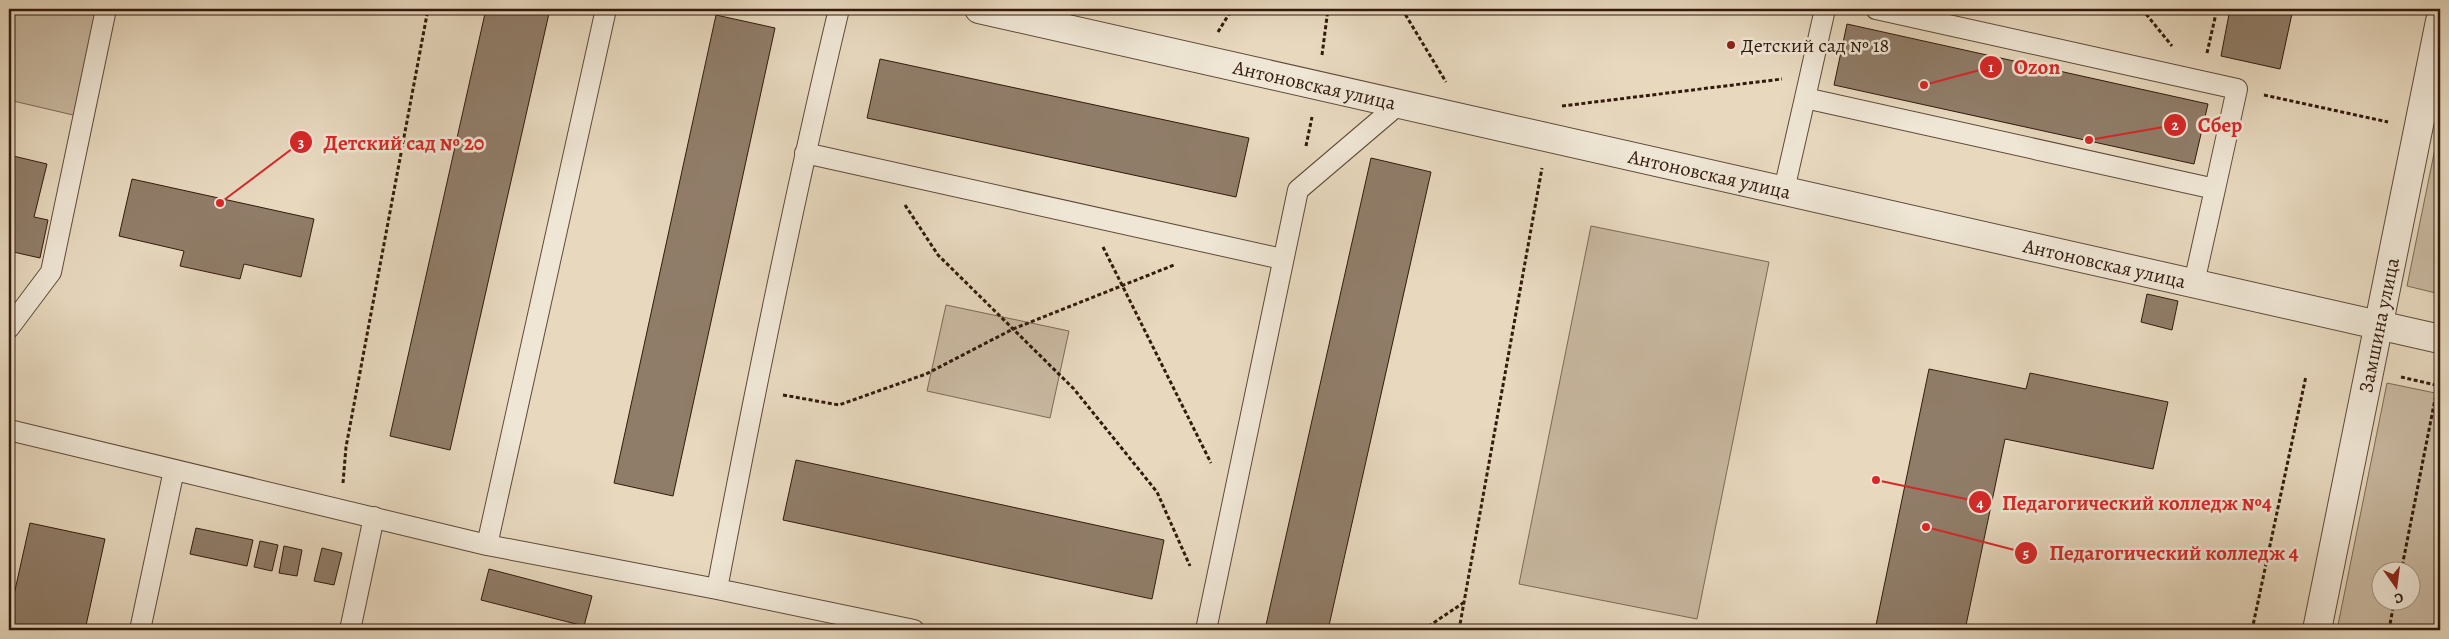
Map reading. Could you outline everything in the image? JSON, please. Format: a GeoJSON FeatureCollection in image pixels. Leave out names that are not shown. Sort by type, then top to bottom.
{"type":"FeatureCollection","features":[{"type":"Feature","properties":{"kind":"street","name":"Антоновская улица"},"geometry":{"type":"LineString","coordinates":[[978,9],[2440,339]]}},
{"type":"Feature","properties":{"kind":"street","name":"Замшина улица"},"geometry":{"type":"LineString","coordinates":[[2317,630],[2440,21]]}},
{"type":"Feature","properties":{"kind":"lane"},"geometry":{"type":"LineString","coordinates":[[9,328],[52,272],[106,9]]}},
{"type":"Feature","properties":{"kind":"lane"},"geometry":{"type":"LineString","coordinates":[[487,544],[606,9]]}},
{"type":"Feature","properties":{"kind":"lane"},"geometry":{"type":"LineString","coordinates":[[717,588],[755,390],[805,153],[839,9]]}},
{"type":"Feature","properties":{"kind":"lane"},"geometry":{"type":"LineString","coordinates":[[1784,190],[1825,9]]}},
{"type":"Feature","properties":{"kind":"lane"},"geometry":{"type":"LineString","coordinates":[[1876,9],[2237,89],[2194,283]]}},
{"type":"Feature","properties":{"kind":"lane"},"geometry":{"type":"LineString","coordinates":[[1805,98],[2215,189]]}},
{"type":"Feature","properties":{"kind":"lane"},"geometry":{"type":"LineString","coordinates":[[1208,621],[1282,259],[1298,190],[1399,104]]}},
{"type":"Feature","properties":{"kind":"lane"},"geometry":{"type":"LineString","coordinates":[[805,153],[1282,259]]}},
{"type":"Feature","properties":{"kind":"lane"},"geometry":{"type":"LineString","coordinates":[[9,430],[487,544],[717,588],[914,630]]}},
{"type":"Feature","properties":{"kind":"lane"},"geometry":{"type":"LineString","coordinates":[[140,630],[174,470]]}},
{"type":"Feature","properties":{"kind":"lane"},"geometry":{"type":"LineString","coordinates":[[350,630],[374,517]]}},
{"type":"Feature","properties":{"kind":"path"},"geometry":{"type":"LineString","coordinates":[[341,510],[346,447],[428,9]]}},
{"type":"Feature","properties":{"kind":"path"},"geometry":{"type":"LineString","coordinates":[[1402,9],[1468,119]]}},
{"type":"Feature","properties":{"kind":"path"},"geometry":{"type":"LineString","coordinates":[[2201,81],[2217,9]]}},
{"type":"Feature","properties":{"kind":"path"},"geometry":{"type":"LineString","coordinates":[[1553,107],[1810,76]]}},
{"type":"Feature","properties":{"kind":"path"},"geometry":{"type":"LineString","coordinates":[[2237,89],[2398,124]]}},
{"type":"Feature","properties":{"kind":"path"},"geometry":{"type":"LineString","coordinates":[[1458,630],[1548,137]]}},
{"type":"Feature","properties":{"kind":"path"},"geometry":{"type":"LineString","coordinates":[[881,169],[938,255],[1074,389],[1157,492],[1208,621]]}},
{"type":"Feature","properties":{"kind":"path"},"geometry":{"type":"LineString","coordinates":[[1087,215],[1232,503]]}},
{"type":"Feature","properties":{"kind":"path"},"geometry":{"type":"LineString","coordinates":[[755,390],[839,405],[926,374],[1013,329],[1177,264]]}},
{"type":"Feature","properties":{"kind":"path"},"geometry":{"type":"LineString","coordinates":[[2402,562],[2440,374]]}},
{"type":"Feature","properties":{"kind":"path"},"geometry":{"type":"LineString","coordinates":[[2252,630],[2306,376]]}},
{"type":"Feature","properties":{"kind":"path"},"geometry":{"type":"LineString","coordinates":[[1423,630],[1464,603]]}},
{"type":"Feature","properties":{"kind":"path"},"geometry":{"type":"LineString","coordinates":[[2389,630],[2392,612]]}},
{"type":"Feature","properties":{"kind":"shaded area"},"geometry":{"type":"Polygon","coordinates":[[[9,9],[115,9],[90,119],[9,100],[9,9]]]}},
{"type":"Feature","properties":{"kind":"shaded area"},"geometry":{"type":"Polygon","coordinates":[[[2440,124],[2440,294],[2407,286],[2440,124]]]}},
{"type":"Feature","properties":{"kind":"shaded area"},"geometry":{"type":"Polygon","coordinates":[[[1591,226],[1769,262],[1697,619],[1519,584],[1591,226]]]}},
{"type":"Feature","properties":{"kind":"shaded area"},"geometry":{"type":"Polygon","coordinates":[[[946,305],[1069,331],[1050,418],[927,391],[946,305]]]}},
{"type":"Feature","properties":{"kind":"shaded area"},"geometry":{"type":"Polygon","coordinates":[[[2387,383],[2440,394],[2440,630],[2337,630],[2387,383]]]}},
{"type":"Feature","properties":{"kind":"building"},"geometry":{"type":"Polygon","coordinates":[[[486,9],[550,9],[450,450],[390,436],[486,9]]]}},
{"type":"Feature","properties":{"kind":"building"},"geometry":{"type":"Polygon","coordinates":[[[2230,9],[2293,9],[2280,69],[2221,56],[2230,9]]]}},
{"type":"Feature","properties":{"kind":"building"},"geometry":{"type":"Polygon","coordinates":[[[716,15],[775,28],[673,496],[614,483],[716,15]]]}},
{"type":"Feature","properties":{"kind":"building"},"geometry":{"type":"Polygon","coordinates":[[[1847,24],[2208,104],[2194,164],[1834,85],[1847,24]]]}},
{"type":"Feature","properties":{"kind":"building"},"geometry":{"type":"Polygon","coordinates":[[[880,59],[1249,138],[1236,197],[867,118],[880,59]]]}},
{"type":"Feature","properties":{"kind":"building"},"geometry":{"type":"Polygon","coordinates":[[[9,155],[47,164],[34,217],[48,220],[40,258],[9,251],[9,155]]]}},
{"type":"Feature","properties":{"kind":"building"},"geometry":{"type":"Polygon","coordinates":[[[1371,158],[1431,172],[1328,630],[1287,630],[1266,625],[1371,158]]]}},
{"type":"Feature","properties":{"kind":"building"},"geometry":{"type":"Polygon","coordinates":[[[132,179],[314,219],[301,277],[244,264],[240,279],[180,266],[184,251],[119,236],[132,179]]]}},
{"type":"Feature","properties":{"kind":"building"},"geometry":{"type":"Polygon","coordinates":[[[2147,294],[2178,301],[2172,330],[2141,322],[2147,294]]]}},
{"type":"Feature","properties":{"kind":"building"},"geometry":{"type":"Polygon","coordinates":[[[1929,369],[2026,389],[2030,373],[2168,402],[2153,469],[2005,439],[1965,630],[1875,630],[1929,369]]]}},
{"type":"Feature","properties":{"kind":"building"},"geometry":{"type":"Polygon","coordinates":[[[796,460],[1164,540],[1152,599],[783,520],[796,460]]]}},
{"type":"Feature","properties":{"kind":"building"},"geometry":{"type":"Polygon","coordinates":[[[30,523],[105,539],[85,630],[9,630],[9,617],[30,523]]]}},
{"type":"Feature","properties":{"kind":"building"},"geometry":{"type":"Polygon","coordinates":[[[196,528],[253,540],[247,566],[190,554],[196,528]]]}},
{"type":"Feature","properties":{"kind":"building"},"geometry":{"type":"Polygon","coordinates":[[[260,541],[278,545],[272,571],[254,567],[260,541]]]}},
{"type":"Feature","properties":{"kind":"building"},"geometry":{"type":"Polygon","coordinates":[[[284,546],[302,550],[297,576],[279,573],[284,546]]]}},
{"type":"Feature","properties":{"kind":"building"},"geometry":{"type":"Polygon","coordinates":[[[322,548],[342,553],[334,585],[314,581],[322,548]]]}},
{"type":"Feature","properties":{"kind":"building"},"geometry":{"type":"Polygon","coordinates":[[[489,569],[592,596],[584,626],[481,600],[489,569]]]}},
{"type":"Feature","properties":{"kind":"place","name":"Детский сад № 18"},"geometry":{"type":"Point","coordinates":[1731,45]}},
{"type":"Feature","properties":{"kind":"place","name":"Ozon"},"geometry":{"type":"Point","coordinates":[1924,85]}},
{"type":"Feature","properties":{"kind":"place","name":"Сбер"},"geometry":{"type":"Point","coordinates":[2089,140]}},
{"type":"Feature","properties":{"kind":"place","name":"Детский сад № 20"},"geometry":{"type":"Point","coordinates":[220,203]}},
{"type":"Feature","properties":{"kind":"place","name":"Педагогический колледж №4"},"geometry":{"type":"Point","coordinates":[1876,480]}},
{"type":"Feature","properties":{"kind":"place","name":"Педагогический колледж 4"},"geometry":{"type":"Point","coordinates":[1926,527]}}]}
